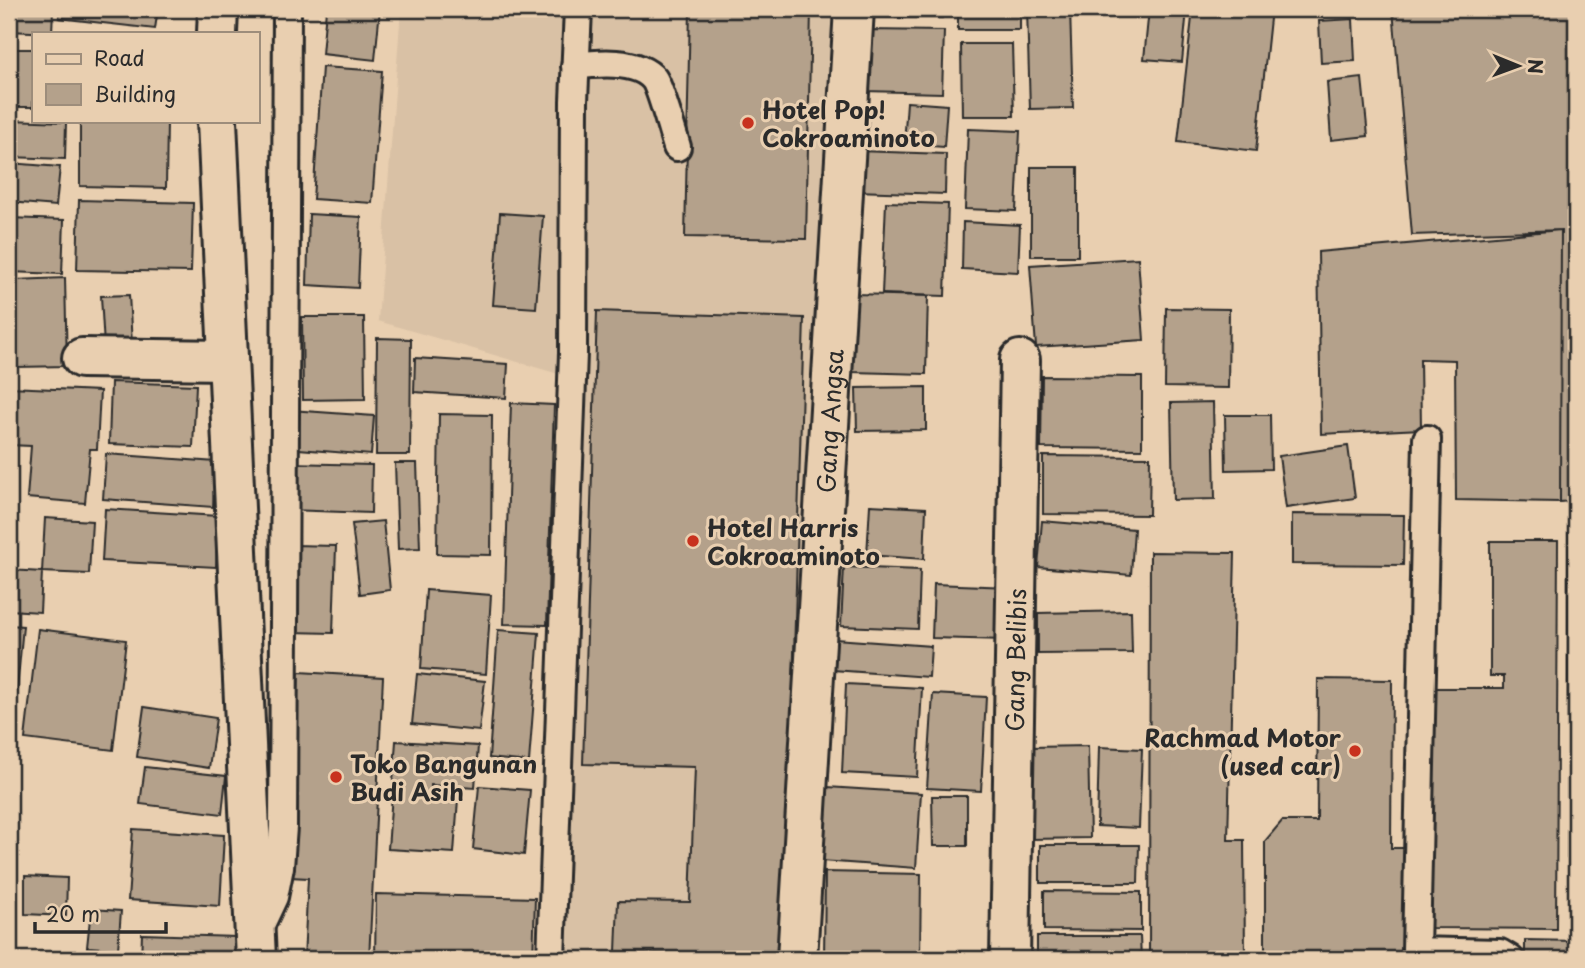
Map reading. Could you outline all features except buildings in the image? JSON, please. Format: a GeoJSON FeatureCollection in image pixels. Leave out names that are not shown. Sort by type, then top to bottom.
{"type":"FeatureCollection","features":[{"type":"Feature","properties":{"kind":"street"},"geometry":{"type":"LineString","coordinates":[[217,32],[218,9]]}},
{"type":"Feature","properties":{"kind":"street","name":"Gang Angsa"},"geometry":{"type":"LineString","coordinates":[[797,959],[854,9]]}},
{"type":"Feature","properties":{"kind":"street"},"geometry":{"type":"LineString","coordinates":[[217,122],[257,946]]}},
{"type":"Feature","properties":{"kind":"street"},"geometry":{"type":"LineString","coordinates":[[82,358],[227,360]]}},
{"type":"Feature","properties":{"kind":"street","name":"Gang Belibis"},"geometry":{"type":"LineString","coordinates":[[1010,959],[1020,360]]}},
{"type":"Feature","properties":{"kind":"lane"},"geometry":{"type":"LineString","coordinates":[[257,946],[274,897],[280,867],[283,827],[287,9]]}},
{"type":"Feature","properties":{"kind":"lane"},"geometry":{"type":"LineString","coordinates":[[551,959],[573,341],[575,66],[578,9]]}},
{"type":"Feature","properties":{"kind":"lane"},"geometry":{"type":"LineString","coordinates":[[575,66],[616,63],[635,67],[654,79],[677,147]]}},
{"type":"Feature","properties":{"kind":"lane"},"geometry":{"type":"LineString","coordinates":[[1427,439],[1415,955],[1500,953],[1510,959]]}},
{"type":"Feature","properties":{"kind":"shaded area"},"geometry":{"type":"Polygon","coordinates":[[[401,9],[838,9],[791,959],[535,959],[562,375],[378,321],[401,9]]]}},
{"type":"Feature","properties":{"kind":"place","name":"Hotel Pop! Cokroaminoto"},"geometry":{"type":"Point","coordinates":[748,123]}},
{"type":"Feature","properties":{"kind":"place","name":"Hotel Harris Cokroaminoto"},"geometry":{"type":"Point","coordinates":[693,541]}},
{"type":"Feature","properties":{"kind":"place","name":"Rachmad Motor (used car)"},"geometry":{"type":"Point","coordinates":[1355,751]}},
{"type":"Feature","properties":{"kind":"place","name":"Toko Bangunan Budi Asih"},"geometry":{"type":"Point","coordinates":[336,777]}}]}
